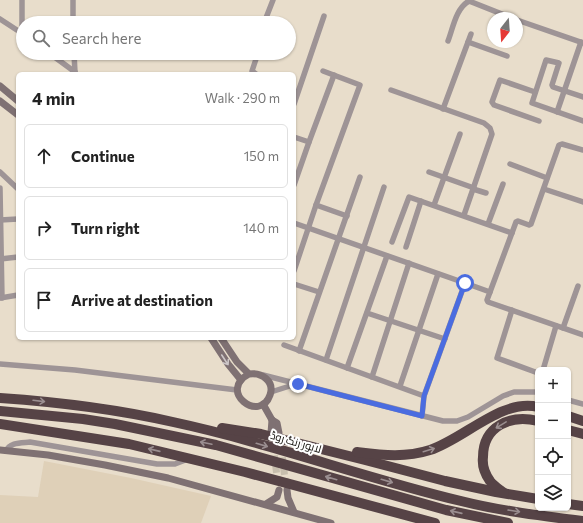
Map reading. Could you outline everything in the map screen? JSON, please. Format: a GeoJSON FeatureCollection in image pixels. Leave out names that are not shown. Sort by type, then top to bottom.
{"type":"FeatureCollection","features":[{"type":"Feature","properties":{"kind":"highway","name":"لاہور رنگ روڈ"},"geometry":{"type":"LineString","coordinates":[[0,398],[83,406],[173,421],[242,439],[463,502],[537,515],[583,521]]}},
{"type":"Feature","properties":{"kind":"highway"},"geometry":{"type":"LineString","coordinates":[[308,446],[378,455],[406,455],[429,451],[448,443],[506,409],[524,406],[535,407]]}},
{"type":"Feature","properties":{"kind":"highway"},"geometry":{"type":"LineString","coordinates":[[0,411],[83,419],[140,428],[208,443],[439,508],[508,523]]}},
{"type":"Feature","properties":{"kind":"highway"},"geometry":{"type":"LineString","coordinates":[[571,417],[583,421]]}},
{"type":"Feature","properties":{"kind":"highway"},"geometry":{"type":"LineString","coordinates":[[507,494],[492,482],[486,474],[482,461],[486,440],[494,430],[509,420],[521,418],[535,420]]}},
{"type":"Feature","properties":{"kind":"highway"},"geometry":{"type":"LineString","coordinates":[[173,421],[204,424],[261,434],[445,481],[535,499]]}},
{"type":"Feature","properties":{"kind":"highway"},"geometry":{"type":"LineString","coordinates":[[0,424],[128,444],[190,458],[435,523]]}},
{"type":"Feature","properties":{"kind":"highway"},"geometry":{"type":"LineString","coordinates":[[571,431],[583,434]]}},
{"type":"Feature","properties":{"kind":"highway"},"geometry":{"type":"LineString","coordinates":[[571,504],[583,506]]}},
{"type":"Feature","properties":{"kind":"street"},"geometry":{"type":"LineString","coordinates":[[22,0],[22,16]]}},
{"type":"Feature","properties":{"kind":"street"},"geometry":{"type":"LineString","coordinates":[[73,0],[73,16]]}},
{"type":"Feature","properties":{"kind":"street"},"geometry":{"type":"LineString","coordinates":[[266,16],[272,0]]}},
{"type":"Feature","properties":{"kind":"street"},"geometry":{"type":"LineString","coordinates":[[448,41],[461,7],[467,2],[469,1],[497,12]]}},
{"type":"Feature","properties":{"kind":"street"},"geometry":{"type":"LineString","coordinates":[[297,87],[324,16]]}},
{"type":"Feature","properties":{"kind":"street"},"geometry":{"type":"LineString","coordinates":[[0,19],[16,30]]}},
{"type":"Feature","properties":{"kind":"street"},"geometry":{"type":"LineString","coordinates":[[523,22],[582,43],[557,112]]}},
{"type":"Feature","properties":{"kind":"street"},"geometry":{"type":"LineString","coordinates":[[443,109],[471,34]]}},
{"type":"Feature","properties":{"kind":"street"},"geometry":{"type":"LineString","coordinates":[[468,42],[507,56]]}},
{"type":"Feature","properties":{"kind":"street"},"geometry":{"type":"LineString","coordinates":[[583,97],[553,86],[559,63],[548,59],[532,103],[583,121]]}},
{"type":"Feature","properties":{"kind":"street"},"geometry":{"type":"LineString","coordinates":[[58,60],[74,72]]}},
{"type":"Feature","properties":{"kind":"street"},"geometry":{"type":"LineString","coordinates":[[74,60],[75,72]]}},
{"type":"Feature","properties":{"kind":"street"},"geometry":{"type":"LineString","coordinates":[[253,72],[252,71],[256,60]]}},
{"type":"Feature","properties":{"kind":"street"},"geometry":{"type":"LineString","coordinates":[[296,265],[316,205],[360,85],[323,71]]}},
{"type":"Feature","properties":{"kind":"street"},"geometry":{"type":"LineString","coordinates":[[296,180],[334,75]]}},
{"type":"Feature","properties":{"kind":"street"},"geometry":{"type":"LineString","coordinates":[[535,92],[499,81],[492,104],[539,121]]}},
{"type":"Feature","properties":{"kind":"street"},"geometry":{"type":"LineString","coordinates":[[0,86],[16,99]]}},
{"type":"Feature","properties":{"kind":"street"},"geometry":{"type":"LineString","coordinates":[[391,90],[484,123],[490,128],[492,134],[464,215]]}},
{"type":"Feature","properties":{"kind":"street"},"geometry":{"type":"LineString","coordinates":[[0,101],[16,113]]}},
{"type":"Feature","properties":{"kind":"street"},"geometry":{"type":"LineString","coordinates":[[434,205],[460,134]]}},
{"type":"Feature","properties":{"kind":"street"},"geometry":{"type":"LineString","coordinates":[[296,138],[310,142]]}},
{"type":"Feature","properties":{"kind":"street"},"geometry":{"type":"LineString","coordinates":[[583,150],[560,144],[530,225],[517,221],[487,301],[583,335]]}},
{"type":"Feature","properties":{"kind":"street"},"geometry":{"type":"LineString","coordinates":[[510,164],[547,178]]}},
{"type":"Feature","properties":{"kind":"street"},"geometry":{"type":"LineString","coordinates":[[429,172],[486,193]]}},
{"type":"Feature","properties":{"kind":"street"},"geometry":{"type":"LineString","coordinates":[[2,176],[16,187]]}},
{"type":"Feature","properties":{"kind":"street"},"geometry":{"type":"LineString","coordinates":[[299,351],[360,177]]}},
{"type":"Feature","properties":{"kind":"street"},"geometry":{"type":"LineString","coordinates":[[488,224],[503,184]]}},
{"type":"Feature","properties":{"kind":"street"},"geometry":{"type":"LineString","coordinates":[[326,360],[384,187]]}},
{"type":"Feature","properties":{"kind":"street"},"geometry":{"type":"LineString","coordinates":[[0,188],[1,298],[16,295]]}},
{"type":"Feature","properties":{"kind":"street"},"geometry":{"type":"LineString","coordinates":[[544,189],[583,202]]}},
{"type":"Feature","properties":{"kind":"street"},"geometry":{"type":"LineString","coordinates":[[392,242],[407,198],[409,197],[512,233]]}},
{"type":"Feature","properties":{"kind":"street"},"geometry":{"type":"LineString","coordinates":[[406,247],[421,201]]}},
{"type":"Feature","properties":{"kind":"street"},"geometry":{"type":"LineString","coordinates":[[316,205],[347,216]]}},
{"type":"Feature","properties":{"kind":"street"},"geometry":{"type":"LineString","coordinates":[[1,220],[16,219]]}},
{"type":"Feature","properties":{"kind":"street"},"geometry":{"type":"LineString","coordinates":[[296,224],[490,292]]}},
{"type":"Feature","properties":{"kind":"street"},"geometry":{"type":"LineString","coordinates":[[347,368],[387,256]]}},
{"type":"Feature","properties":{"kind":"street"},"geometry":{"type":"LineString","coordinates":[[1,259],[16,257]]}},
{"type":"Feature","properties":{"kind":"street"},"geometry":{"type":"LineString","coordinates":[[372,377],[409,264]]}},
{"type":"Feature","properties":{"kind":"street"},"geometry":{"type":"LineString","coordinates":[[400,386],[438,274]]}},
{"type":"Feature","properties":{"kind":"street"},"geometry":{"type":"LineString","coordinates":[[422,416],[424,396],[465,283]]}},
{"type":"Feature","properties":{"kind":"street"},"geometry":{"type":"LineString","coordinates":[[296,285],[319,292]]}},
{"type":"Feature","properties":{"kind":"street"},"geometry":{"type":"LineString","coordinates":[[563,328],[578,286]]}},
{"type":"Feature","properties":{"kind":"street"},"geometry":{"type":"LineString","coordinates":[[512,310],[497,358],[535,372]]}},
{"type":"Feature","properties":{"kind":"street"},"geometry":{"type":"LineString","coordinates":[[367,313],[445,339]]}},
{"type":"Feature","properties":{"kind":"street"},"geometry":{"type":"LineString","coordinates":[[544,367],[556,326]]}},
{"type":"Feature","properties":{"kind":"street"},"geometry":{"type":"LineString","coordinates":[[212,340],[228,364],[241,380]]}},
{"type":"Feature","properties":{"kind":"street"},"geometry":{"type":"LineString","coordinates":[[222,340],[240,366],[249,374]]}},
{"type":"Feature","properties":{"kind":"street"},"geometry":{"type":"LineString","coordinates":[[284,346],[400,386],[424,396]]}},
{"type":"Feature","properties":{"kind":"street"},"geometry":{"type":"LineString","coordinates":[[0,364],[75,370],[237,390]]}},
{"type":"Feature","properties":{"kind":"street"},"geometry":{"type":"LineString","coordinates":[[262,375],[269,382],[271,392],[269,399],[263,404],[254,407],[244,404],[237,390],[241,380],[249,374],[254,373],[262,375],[298,384],[422,416],[443,421],[457,421],[468,418],[502,396],[514,392],[535,390]]}},
{"type":"Feature","properties":{"kind":"street"},"geometry":{"type":"LineString","coordinates":[[271,392],[298,384]]}},
{"type":"Feature","properties":{"kind":"street"},"geometry":{"type":"LineString","coordinates":[[571,401],[583,404]]}},
{"type":"Feature","properties":{"kind":"street"},"geometry":{"type":"LineString","coordinates":[[263,404],[272,420],[270,426],[275,433]]}},
{"type":"Feature","properties":{"kind":"street"},"geometry":{"type":"LineString","coordinates":[[3,450],[9,446],[30,442],[157,464],[175,464],[190,458]]}},
{"type":"Feature","properties":{"kind":"street"},"geometry":{"type":"LineString","coordinates":[[3,450],[48,455],[168,478],[331,523]]}},
{"type":"Feature","properties":{"kind":"street"},"geometry":{"type":"LineString","coordinates":[[287,490],[288,498],[294,512]]}},
{"type":"Feature","properties":{"kind":"street"},"geometry":{"type":"LineString","coordinates":[[266,504],[278,494],[288,498]]}},
{"type":"Feature","properties":{"kind":"shaded area"},"geometry":{"type":"Polygon","coordinates":[[[44,461],[131,478],[211,496],[201,523],[0,523],[0,495],[38,497],[44,461]]]}},
{"type":"Feature","properties":{"kind":"tunnel"},"geometry":{"type":"LineString","coordinates":[[273,445],[278,484]]}},
{"type":"Feature","properties":{"kind":"tunnel"},"geometry":{"type":"LineString","coordinates":[[281,447],[286,487]]}},
{"type":"Feature","properties":{"kind":"route"},"geometry":{"type":"LineString","coordinates":[[298,384],[422,416],[424,396],[465,283]]}}]}
